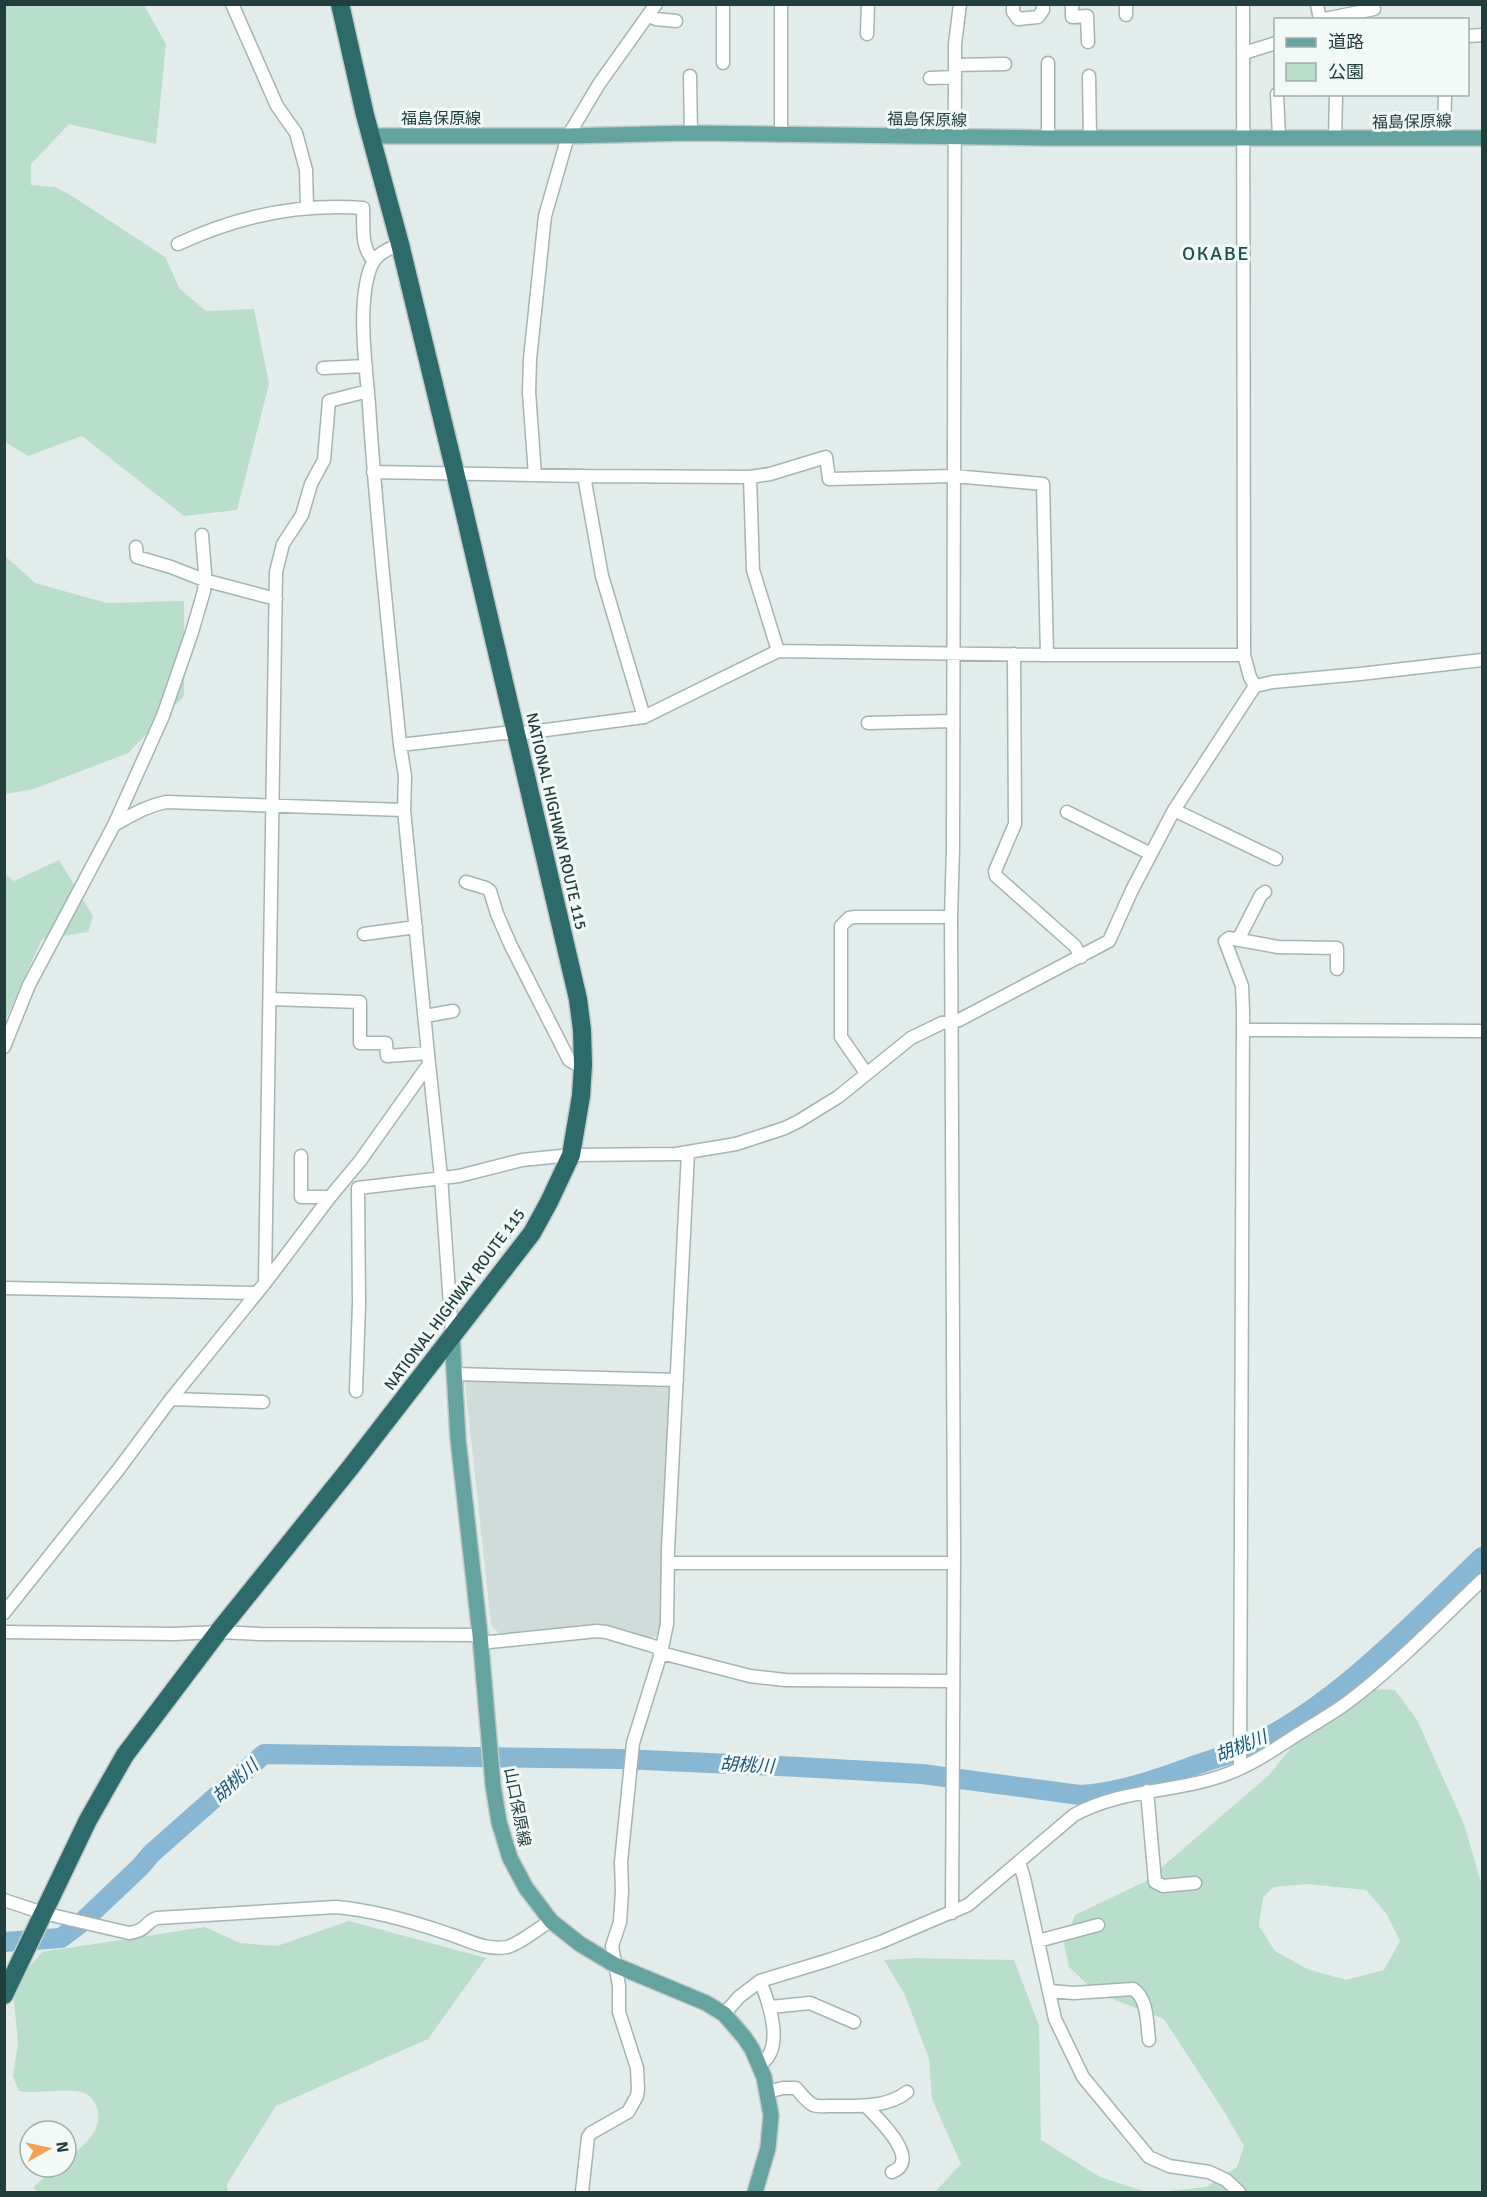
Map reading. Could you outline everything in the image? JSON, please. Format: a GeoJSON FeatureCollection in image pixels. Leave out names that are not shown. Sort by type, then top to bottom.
{"type":"FeatureCollection","features":[{"type":"Feature","properties":{"kind":"highway","name":"NATIONAL HIGHWAY ROUTE 115"},"geometry":{"type":"LineString","coordinates":[[340,4],[377,136]]}},
{"type":"Feature","properties":{"kind":"highway","name":"NATIONAL HIGHWAY ROUTE 115"},"geometry":{"type":"LineString","coordinates":[[4,1995],[88,1820],[125,1755],[218,1632],[350,1468],[532,1233],[571,1155],[581,1096],[583,1065],[578,999],[400,244],[351,4]]}},
{"type":"Feature","properties":{"kind":"main road","name":"福島保原線"},"geometry":{"type":"LineString","coordinates":[[377,136],[781,134],[954,138],[1482,138]]}},
{"type":"Feature","properties":{"kind":"main road","name":"山口保原線"},"geometry":{"type":"LineString","coordinates":[[452,1334],[459,1439],[493,1785],[499,1822],[510,1858],[526,1888],[550,1921],[580,1944],[615,1965],[680,1991],[724,2014],[744,2037],[759,2065],[771,2115],[768,2148],[755,2193]]}},
{"type":"Feature","properties":{"kind":"street"},"geometry":{"type":"LineString","coordinates":[[232,4],[277,106],[296,133],[306,170],[307,207]]}},
{"type":"Feature","properties":{"kind":"street"},"geometry":{"type":"LineString","coordinates":[[535,475],[529,392],[530,359],[545,216],[568,136],[599,84],[656,4]]}},
{"type":"Feature","properties":{"kind":"street"},"geometry":{"type":"LineString","coordinates":[[723,4],[723,63]]}},
{"type":"Feature","properties":{"kind":"street"},"geometry":{"type":"LineString","coordinates":[[781,4],[781,134]]}},
{"type":"Feature","properties":{"kind":"street"},"geometry":{"type":"LineString","coordinates":[[867,34],[868,4]]}},
{"type":"Feature","properties":{"kind":"street"},"geometry":{"type":"LineString","coordinates":[[952,1913],[954,1563],[951,917],[954,652],[954,138],[955,44],[960,4]]}},
{"type":"Feature","properties":{"kind":"street"},"geometry":{"type":"LineString","coordinates":[[1013,4],[1013,12],[1018,19],[1038,17],[1043,10],[1043,4]]}},
{"type":"Feature","properties":{"kind":"street"},"geometry":{"type":"LineString","coordinates":[[1072,4],[1072,17],[1087,16],[1088,42]]}},
{"type":"Feature","properties":{"kind":"street"},"geometry":{"type":"LineString","coordinates":[[1243,4],[1244,655],[1255,686]]}},
{"type":"Feature","properties":{"kind":"street"},"geometry":{"type":"LineString","coordinates":[[1330,18],[1374,9]]}},
{"type":"Feature","properties":{"kind":"street"},"geometry":{"type":"LineString","coordinates":[[649,16],[676,21]]}},
{"type":"Feature","properties":{"kind":"street"},"geometry":{"type":"LineString","coordinates":[[1244,53],[1274,43]]}},
{"type":"Feature","properties":{"kind":"street"},"geometry":{"type":"LineString","coordinates":[[1048,63],[1048,138]]}},
{"type":"Feature","properties":{"kind":"street"},"geometry":{"type":"LineString","coordinates":[[930,78],[955,71],[1005,64]]}},
{"type":"Feature","properties":{"kind":"street"},"geometry":{"type":"LineString","coordinates":[[690,76],[691,134]]}},
{"type":"Feature","properties":{"kind":"street"},"geometry":{"type":"LineString","coordinates":[[1089,76],[1090,138]]}},
{"type":"Feature","properties":{"kind":"street"},"geometry":{"type":"LineString","coordinates":[[1277,96],[1279,137]]}},
{"type":"Feature","properties":{"kind":"street"},"geometry":{"type":"LineString","coordinates":[[1335,139],[1336,96]]}},
{"type":"Feature","properties":{"kind":"street"},"geometry":{"type":"LineString","coordinates":[[1444,138],[1445,96]]}},
{"type":"Feature","properties":{"kind":"street"},"geometry":{"type":"LineString","coordinates":[[178,244],[221,226],[280,211],[307,207],[363,208],[364,247],[374,261]]}},
{"type":"Feature","properties":{"kind":"street"},"geometry":{"type":"LineString","coordinates":[[400,244],[382,252],[374,261],[366,281],[364,303],[366,366],[373,472],[405,776],[404,810],[441,1177],[452,1334]]}},
{"type":"Feature","properties":{"kind":"street"},"geometry":{"type":"LineString","coordinates":[[323,368],[366,366]]}},
{"type":"Feature","properties":{"kind":"street"},"geometry":{"type":"LineString","coordinates":[[265,1283],[276,572],[283,544],[302,515],[311,484],[324,460],[329,401],[368,391]]}},
{"type":"Feature","properties":{"kind":"street"},"geometry":{"type":"LineString","coordinates":[[373,472],[750,477],[770,474],[826,457],[829,479],[954,476],[1043,484],[1047,655]]}},
{"type":"Feature","properties":{"kind":"street"},"geometry":{"type":"LineString","coordinates":[[584,476],[602,576],[644,717]]}},
{"type":"Feature","properties":{"kind":"street"},"geometry":{"type":"LineString","coordinates":[[750,477],[753,570],[778,651]]}},
{"type":"Feature","properties":{"kind":"street"},"geometry":{"type":"LineString","coordinates":[[4,1047],[29,985],[114,825],[163,716],[204,591],[202,535]]}},
{"type":"Feature","properties":{"kind":"street"},"geometry":{"type":"LineString","coordinates":[[136,548],[137,557],[143,560],[171,567],[204,580],[276,599]]}},
{"type":"Feature","properties":{"kind":"street"},"geometry":{"type":"LineString","coordinates":[[400,745],[504,732],[516,734],[644,717],[778,651],[1244,655]]}},
{"type":"Feature","properties":{"kind":"street"},"geometry":{"type":"LineString","coordinates":[[1014,654],[1015,824],[995,871],[996,876],[1075,946],[1081,957]]}},
{"type":"Feature","properties":{"kind":"street"},"geometry":{"type":"LineString","coordinates":[[301,1156],[301,1197],[459,1176],[522,1160],[571,1155],[688,1153],[736,1144],[785,1128],[838,1098],[911,1038],[942,1023],[953,1021],[1109,941],[1174,810],[1255,686],[1274,682],[1482,660]]}},
{"type":"Feature","properties":{"kind":"street"},"geometry":{"type":"LineString","coordinates":[[868,723],[953,721]]}},
{"type":"Feature","properties":{"kind":"street"},"geometry":{"type":"LineString","coordinates":[[114,825],[144,808],[166,802],[404,810]]}},
{"type":"Feature","properties":{"kind":"street"},"geometry":{"type":"LineString","coordinates":[[1174,810],[1276,859]]}},
{"type":"Feature","properties":{"kind":"street"},"geometry":{"type":"LineString","coordinates":[[1067,812],[1151,854]]}},
{"type":"Feature","properties":{"kind":"street"},"geometry":{"type":"LineString","coordinates":[[466,882],[490,891],[511,946],[569,1060],[583,1065]]}},
{"type":"Feature","properties":{"kind":"street"},"geometry":{"type":"LineString","coordinates":[[1238,940],[1261,895],[1265,892]]}},
{"type":"Feature","properties":{"kind":"street"},"geometry":{"type":"LineString","coordinates":[[866,1073],[841,1038],[841,926],[849,918],[855,917],[951,917]]}},
{"type":"Feature","properties":{"kind":"street"},"geometry":{"type":"LineString","coordinates":[[364,934],[416,927]]}},
{"type":"Feature","properties":{"kind":"street"},"geometry":{"type":"LineString","coordinates":[[1240,1768],[1243,1030],[1242,986],[1225,941],[1229,938],[1278,947],[1337,948],[1337,969]]}},
{"type":"Feature","properties":{"kind":"street"},"geometry":{"type":"LineString","coordinates":[[270,999],[360,1002],[360,1043],[386,1043],[387,1056],[429,1059]]}},
{"type":"Feature","properties":{"kind":"street"},"geometry":{"type":"LineString","coordinates":[[425,1016],[453,1011]]}},
{"type":"Feature","properties":{"kind":"street"},"geometry":{"type":"LineString","coordinates":[[1243,1030],[1482,1031]]}},
{"type":"Feature","properties":{"kind":"street"},"geometry":{"type":"LineString","coordinates":[[5,1611],[388,1124],[429,1059]]}},
{"type":"Feature","properties":{"kind":"street"},"geometry":{"type":"LineString","coordinates":[[582,2193],[588,2137],[591,2133],[628,2112],[637,2096],[638,2089],[637,2068],[619,2012],[619,1986],[612,1946],[620,1922],[621,1862],[633,1743],[661,1653],[667,1624],[688,1153]]}},
{"type":"Feature","properties":{"kind":"street"},"geometry":{"type":"LineString","coordinates":[[356,1391],[359,1304],[358,1188]]}},
{"type":"Feature","properties":{"kind":"street"},"geometry":{"type":"LineString","coordinates":[[4,1288],[255,1293]]}},
{"type":"Feature","properties":{"kind":"street"},"geometry":{"type":"LineString","coordinates":[[454,1374],[677,1380]]}},
{"type":"Feature","properties":{"kind":"street"},"geometry":{"type":"LineString","coordinates":[[171,1399],[263,1402]]}},
{"type":"Feature","properties":{"kind":"street"},"geometry":{"type":"LineString","coordinates":[[668,1563],[954,1563]]}},
{"type":"Feature","properties":{"kind":"street"},"geometry":{"type":"LineString","coordinates":[[724,2014],[739,1997],[760,1981],[829,1960],[952,1913],[978,1898],[1079,1812],[1095,1805],[1147,1791],[1198,1783],[1255,1762],[1347,1702],[1378,1677],[1482,1580]]}},
{"type":"Feature","properties":{"kind":"street"},"geometry":{"type":"LineString","coordinates":[[4,1632],[174,1634],[218,1632],[480,1639],[597,1631],[651,1645],[661,1653],[750,1676],[785,1680],[952,1681]]}},
{"type":"Feature","properties":{"kind":"street"},"geometry":{"type":"LineString","coordinates":[[1147,1791],[1155,1881],[1163,1886],[1195,1883]]}},
{"type":"Feature","properties":{"kind":"street"},"geometry":{"type":"LineString","coordinates":[[1019,1862],[1055,2019],[1083,2078],[1149,2157],[1169,2166],[1209,2172],[1226,2180],[1239,2193]]}},
{"type":"Feature","properties":{"kind":"street"},"geometry":{"type":"LineString","coordinates":[[4,1900],[43,1913],[129,1933],[142,1931],[157,1918],[344,1908],[374,1912],[448,1933],[478,1945],[495,1948],[516,1944],[550,1921]]}},
{"type":"Feature","properties":{"kind":"street"},"geometry":{"type":"LineString","coordinates":[[1038,1941],[1098,1924]]}},
{"type":"Feature","properties":{"kind":"street"},"geometry":{"type":"LineString","coordinates":[[759,2065],[765,2061],[772,2047],[774,2028],[771,2007],[760,1981]]}},
{"type":"Feature","properties":{"kind":"street"},"geometry":{"type":"LineString","coordinates":[[1049,1990],[1074,1993],[1133,1989],[1138,1992],[1143,2002],[1149,2040]]}},
{"type":"Feature","properties":{"kind":"street"},"geometry":{"type":"LineString","coordinates":[[771,2007],[810,2003],[854,2022]]}},
{"type":"Feature","properties":{"kind":"street"},"geometry":{"type":"LineString","coordinates":[[767,2092],[790,2087],[796,2088],[813,2105],[866,2106],[899,2098],[907,2092]]}},
{"type":"Feature","properties":{"kind":"street"},"geometry":{"type":"LineString","coordinates":[[866,2106],[900,2146],[902,2163],[899,2169],[892,2172]]}},
{"type":"Feature","properties":{"kind":"shaded area"},"geometry":{"type":"Polygon","coordinates":[[[465,1381],[668,1385],[672,1389],[662,1621],[658,1635],[648,1639],[605,1625],[501,1634],[494,1629],[491,1624],[465,1381]]]}},
{"type":"Feature","properties":{"kind":"green space"},"geometry":{"type":"Polygon","coordinates":[[[4,5],[144,5],[166,44],[156,144],[69,124],[31,164],[31,185],[55,187],[72,196],[165,257],[180,289],[206,311],[254,309],[269,384],[237,510],[184,516],[82,436],[28,456],[5,442],[4,5]]]}},
{"type":"Feature","properties":{"kind":"green space"},"geometry":{"type":"Polygon","coordinates":[[[4,555],[35,583],[107,603],[184,601],[184,696],[128,753],[34,789],[5,794],[4,555]]]}},
{"type":"Feature","properties":{"kind":"green space"},"geometry":{"type":"Polygon","coordinates":[[[59,860],[93,916],[88,932],[42,939],[5,1021],[5,874],[14,881],[59,860]]]}},
{"type":"Feature","properties":{"kind":"green space"},"geometry":{"type":"Polygon","coordinates":[[[1371,1689],[1395,1690],[1417,1720],[1464,1824],[1482,1886],[1482,2192],[1160,2192],[1206,2187],[1237,2167],[1244,2146],[1164,2019],[1097,1993],[1069,1967],[1064,1944],[1075,1915],[1146,1881],[1269,1775],[1333,1697],[1371,1689]],[[1307,1884],[1274,1887],[1263,1897],[1259,1926],[1275,1951],[1307,1969],[1346,1980],[1384,1970],[1400,1941],[1386,1913],[1366,1890],[1307,1884]]]}},
{"type":"Feature","properties":{"kind":"green space"},"geometry":{"type":"Polygon","coordinates":[[[349,1921],[486,1958],[428,2039],[276,2106],[227,2184],[228,2192],[38,2192],[33,2187],[43,2179],[78,2179],[78,2151],[96,2129],[98,2121],[95,2103],[84,2093],[79,2091],[19,2091],[13,2076],[18,2043],[14,2001],[16,1982],[42,1952],[205,1927],[240,1943],[277,1946],[349,1921]]]}},
{"type":"Feature","properties":{"kind":"green space"},"geometry":{"type":"Polygon","coordinates":[[[914,1958],[1014,1960],[1039,2026],[1041,2140],[1100,2177],[1146,2192],[935,2192],[961,2164],[932,2099],[929,2059],[905,1995],[884,1960],[914,1958]]]}},
{"type":"Feature","properties":{"kind":"waterway","name":"胡桃川"},"geometry":{"type":"LineString","coordinates":[[4,1942],[61,1938],[81,1923],[151,1854],[264,1754],[622,1759],[799,1767],[922,1774],[1080,1795],[1108,1792],[1136,1785],[1250,1746],[1282,1729],[1344,1685],[1402,1635],[1482,1557]]}},
{"type":"Feature","properties":{"kind":"district","name":"OKABE"},"geometry":{"type":"Point","coordinates":[1216,253]}}]}
